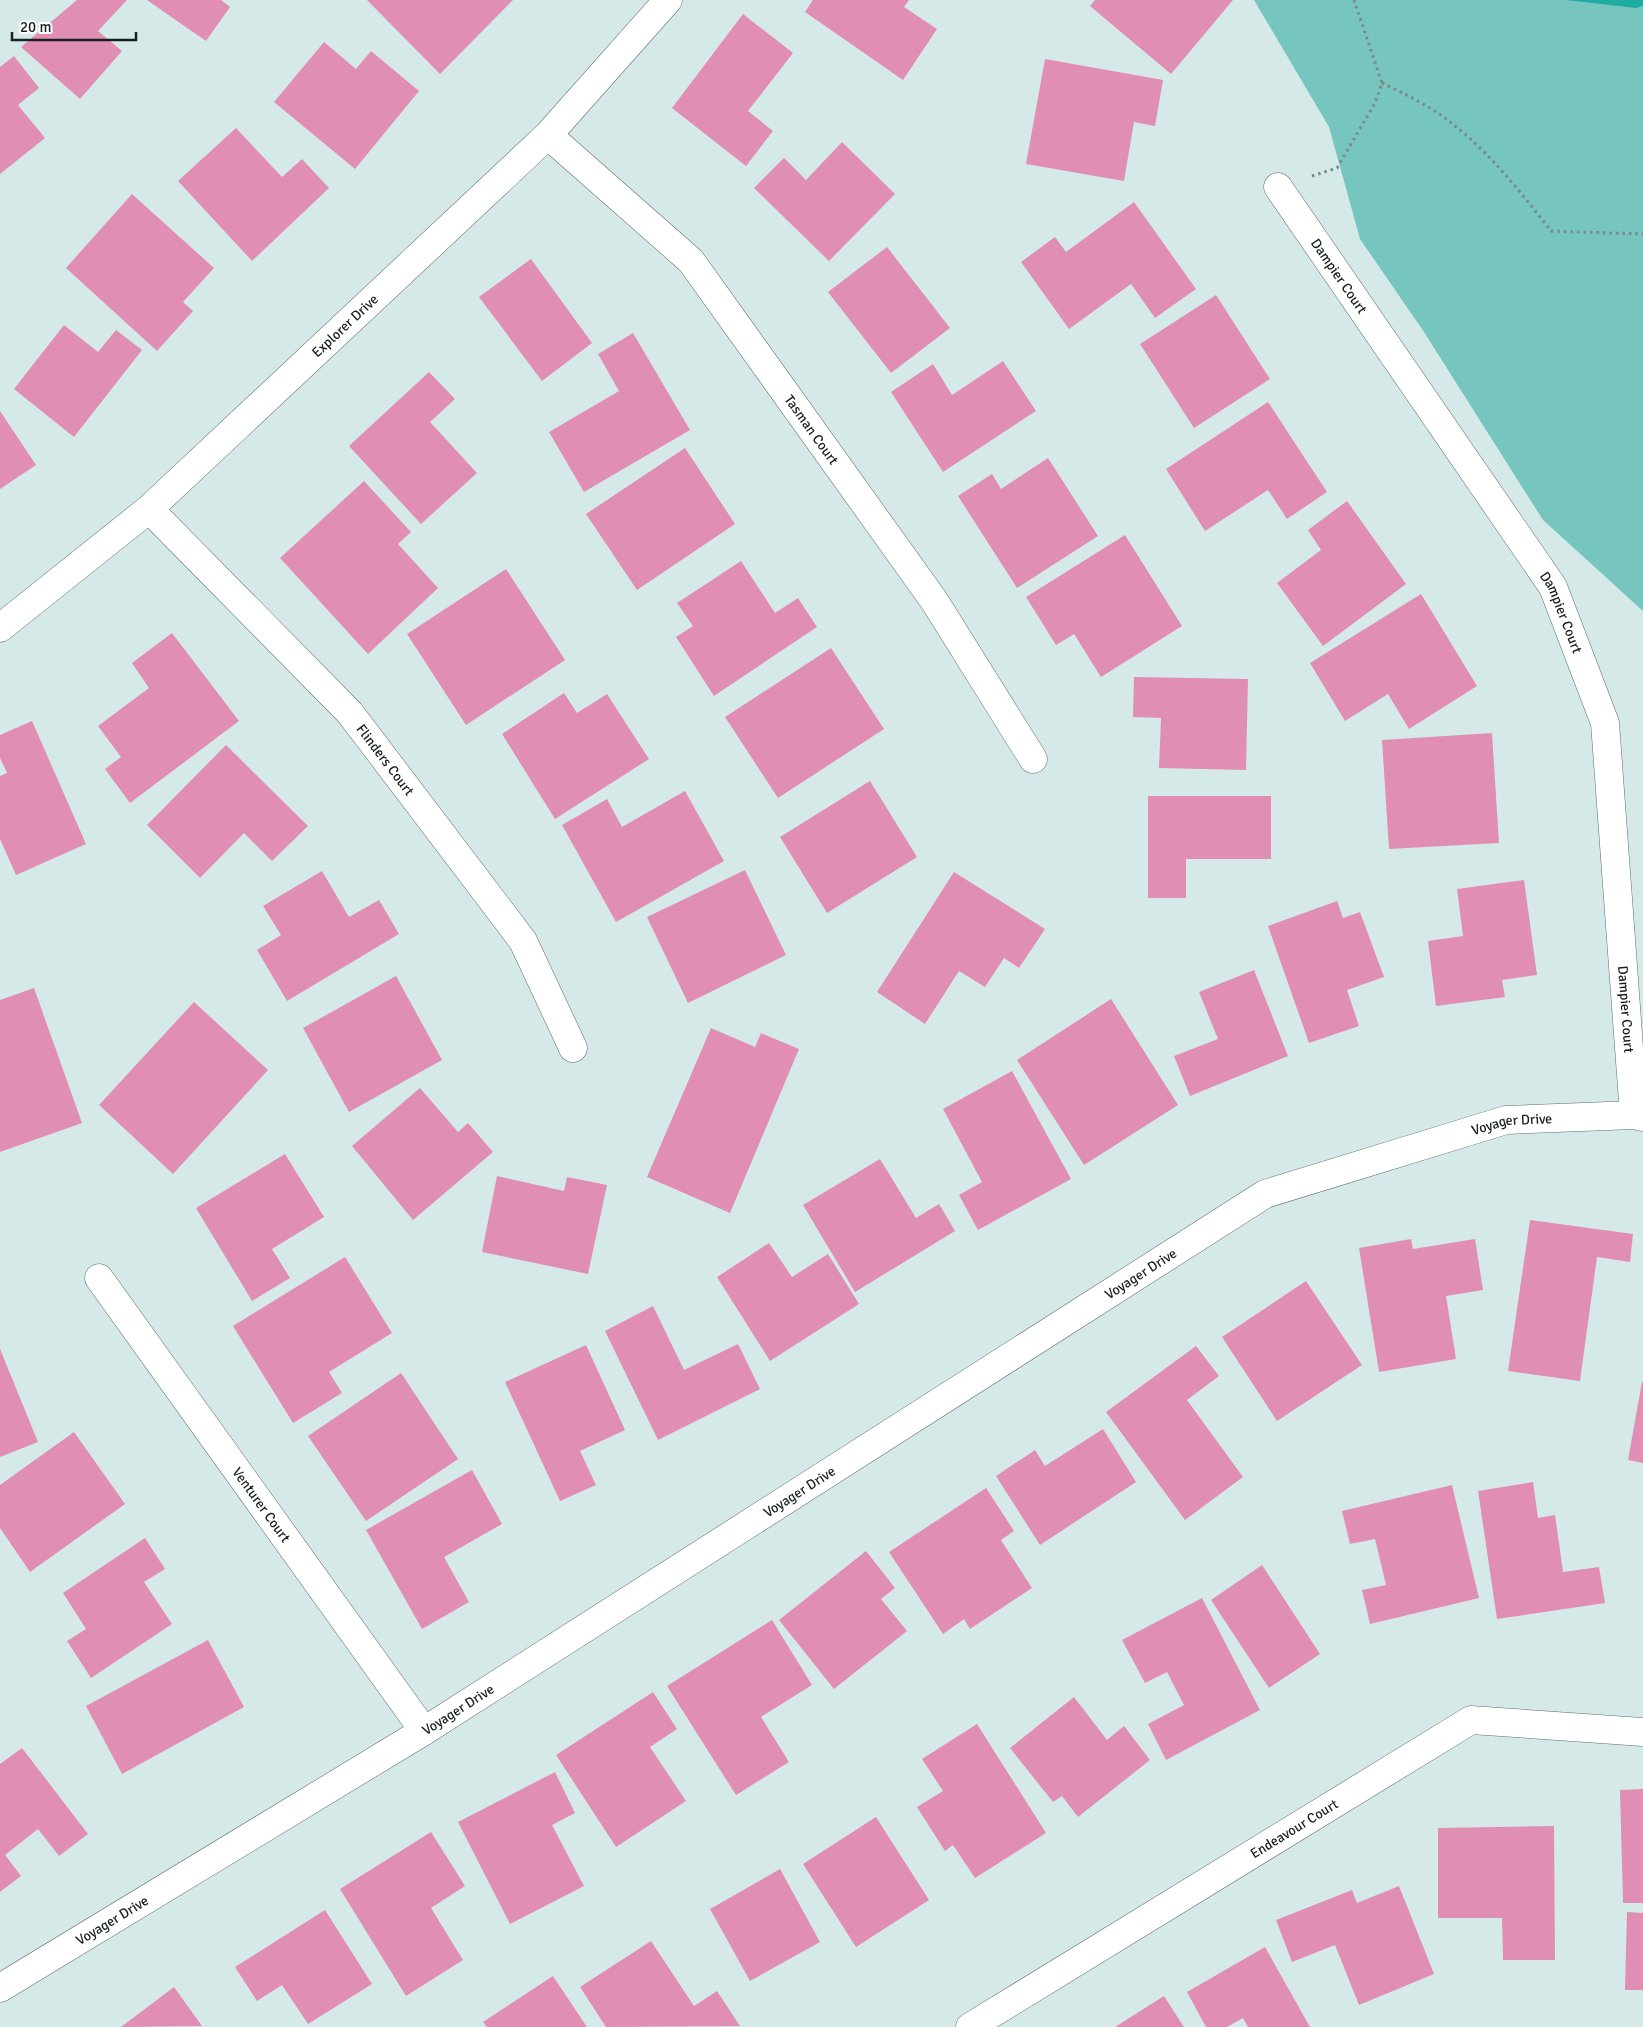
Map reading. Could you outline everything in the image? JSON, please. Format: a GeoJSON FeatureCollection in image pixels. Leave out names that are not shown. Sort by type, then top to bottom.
{"type":"FeatureCollection","features":[{"type":"Feature","properties":{"kind":"street","name":"Explorer Drive"},"geometry":{"type":"LineString","coordinates":[[0,628],[149,509],[548,135],[668,0]]}},
{"type":"Feature","properties":{"kind":"street","name":"Tasman Court"},"geometry":{"type":"LineString","coordinates":[[548,135],[691,260],[934,602],[1033,759]]}},
{"type":"Feature","properties":{"kind":"street","name":"Dampier Court"},"geometry":{"type":"LineString","coordinates":[[1278,187],[1553,587],[1605,723],[1638,1116]]}},
{"type":"Feature","properties":{"kind":"street","name":"Flinders Court"},"geometry":{"type":"LineString","coordinates":[[149,509],[350,713],[523,942],[573,1048]]}},
{"type":"Feature","properties":{"kind":"street","name":"Voyager Drive"},"geometry":{"type":"LineString","coordinates":[[0,1988],[424,1731],[1265,1194],[1506,1120],[1638,1116]]}},
{"type":"Feature","properties":{"kind":"street","name":"Venturer Court"},"geometry":{"type":"LineString","coordinates":[[99,1278],[424,1731]]}},
{"type":"Feature","properties":{"kind":"street","name":"Endeavour Court"},"geometry":{"type":"LineString","coordinates":[[970,2027],[1471,1720],[1643,1732]]}},
{"type":"Feature","properties":{"kind":"path"},"geometry":{"type":"LineString","coordinates":[[1278,187],[1338,168],[1375,103],[1382,83],[1354,0]]}},
{"type":"Feature","properties":{"kind":"path"},"geometry":{"type":"LineString","coordinates":[[1382,83],[1409,96],[1455,125],[1486,154],[1551,231],[1643,234]]}},
{"type":"Feature","properties":{"kind":"shaded area"},"geometry":{"type":"Polygon","coordinates":[[[1254,0],[1643,0],[1643,611],[1543,520],[1424,332],[1360,239],[1329,127],[1254,0]]]}},
{"type":"Feature","properties":{"kind":"shaded area"},"geometry":{"type":"Polygon","coordinates":[[[1566,0],[1643,0],[1643,6],[1636,8],[1566,0]]]}},
{"type":"Feature","properties":{"kind":"building"},"geometry":{"type":"Polygon","coordinates":[[[77,0],[127,0],[98,31],[122,51],[80,99],[21,47],[77,0]]]}},
{"type":"Feature","properties":{"kind":"building"},"geometry":{"type":"Polygon","coordinates":[[[147,0],[221,0],[230,7],[206,41],[147,0]]]}},
{"type":"Feature","properties":{"kind":"building"},"geometry":{"type":"Polygon","coordinates":[[[367,0],[513,0],[440,74],[367,0]]]}},
{"type":"Feature","properties":{"kind":"building"},"geometry":{"type":"Polygon","coordinates":[[[813,0],[909,0],[904,7],[937,29],[903,80],[805,12],[813,0]]]}},
{"type":"Feature","properties":{"kind":"building"},"geometry":{"type":"Polygon","coordinates":[[[1095,0],[1233,0],[1171,74],[1090,6],[1095,0]]]}},
{"type":"Feature","properties":{"kind":"building"},"geometry":{"type":"Polygon","coordinates":[[[743,14],[793,53],[748,111],[773,131],[746,166],[672,108],[743,14]]]}},
{"type":"Feature","properties":{"kind":"building"},"geometry":{"type":"Polygon","coordinates":[[[324,42],[356,69],[371,51],[419,91],[355,169],[274,102],[324,42]]]}},
{"type":"Feature","properties":{"kind":"building"},"geometry":{"type":"Polygon","coordinates":[[[14,56],[39,88],[18,105],[45,138],[0,174],[0,67],[14,56]]]}},
{"type":"Feature","properties":{"kind":"building"},"geometry":{"type":"Polygon","coordinates":[[[1045,59],[1163,80],[1155,126],[1134,122],[1124,181],[1026,164],[1045,59]]]}},
{"type":"Feature","properties":{"kind":"building"},"geometry":{"type":"Polygon","coordinates":[[[236,128],[282,177],[302,159],[329,188],[252,261],[178,181],[236,128]]]}},
{"type":"Feature","properties":{"kind":"building"},"geometry":{"type":"Polygon","coordinates":[[[842,142],[895,194],[829,261],[754,188],[784,158],[806,180],[842,142]]]}},
{"type":"Feature","properties":{"kind":"building"},"geometry":{"type":"Polygon","coordinates":[[[132,194],[214,268],[183,302],[193,311],[157,351],[66,268],[132,194]]]}},
{"type":"Feature","properties":{"kind":"building"},"geometry":{"type":"Polygon","coordinates":[[[1134,202],[1196,289],[1155,318],[1131,284],[1069,329],[1021,262],[1055,237],[1066,252],[1134,202]]]}},
{"type":"Feature","properties":{"kind":"building"},"geometry":{"type":"Polygon","coordinates":[[[887,247],[950,328],[891,373],[828,292],[887,247]]]}},
{"type":"Feature","properties":{"kind":"building"},"geometry":{"type":"Polygon","coordinates":[[[531,259],[592,343],[542,381],[479,297],[531,259]]]}},
{"type":"Feature","properties":{"kind":"building"},"geometry":{"type":"Polygon","coordinates":[[[1216,295],[1270,379],[1194,428],[1140,344],[1216,295]]]}},
{"type":"Feature","properties":{"kind":"building"},"geometry":{"type":"Polygon","coordinates":[[[64,325],[98,352],[116,330],[142,350],[74,437],[14,389],[64,325]]]}},
{"type":"Feature","properties":{"kind":"building"},"geometry":{"type":"Polygon","coordinates":[[[633,333],[690,430],[584,492],[549,432],[619,391],[598,354],[633,333]]]}},
{"type":"Feature","properties":{"kind":"building"},"geometry":{"type":"Polygon","coordinates":[[[1003,361],[1036,411],[943,472],[891,392],[933,364],[952,395],[1003,361]]]}},
{"type":"Feature","properties":{"kind":"building"},"geometry":{"type":"Polygon","coordinates":[[[429,372],[455,399],[430,422],[477,473],[421,524],[349,446],[429,372]]]}},
{"type":"Feature","properties":{"kind":"building"},"geometry":{"type":"Polygon","coordinates":[[[1268,402],[1327,492],[1287,519],[1268,490],[1205,531],[1166,469],[1268,402]]]}},
{"type":"Feature","properties":{"kind":"building"},"geometry":{"type":"Polygon","coordinates":[[[0,411],[36,465],[0,489],[0,411]]]}},
{"type":"Feature","properties":{"kind":"building"},"geometry":{"type":"Polygon","coordinates":[[[685,448],[735,524],[637,590],[586,514],[685,448]]]}},
{"type":"Feature","properties":{"kind":"building"},"geometry":{"type":"Polygon","coordinates":[[[1048,458],[1098,536],[1017,588],[958,496],[992,474],[1001,489],[1048,458]]]}},
{"type":"Feature","properties":{"kind":"building"},"geometry":{"type":"Polygon","coordinates":[[[364,481],[411,532],[398,544],[438,588],[368,654],[280,558],[364,481]]]}},
{"type":"Feature","properties":{"kind":"building"},"geometry":{"type":"Polygon","coordinates":[[[1347,501],[1406,584],[1323,646],[1277,583],[1321,550],[1308,530],[1347,501]]]}},
{"type":"Feature","properties":{"kind":"building"},"geometry":{"type":"Polygon","coordinates":[[[1125,535],[1182,626],[1101,677],[1074,634],[1056,645],[1026,597],[1125,535]]]}},
{"type":"Feature","properties":{"kind":"building"},"geometry":{"type":"Polygon","coordinates":[[[741,561],[775,613],[798,598],[817,627],[714,696],[676,637],[693,626],[677,603],[741,561]]]}},
{"type":"Feature","properties":{"kind":"building"},"geometry":{"type":"Polygon","coordinates":[[[506,569],[565,660],[466,725],[407,634],[506,569]]]}},
{"type":"Feature","properties":{"kind":"building"},"geometry":{"type":"Polygon","coordinates":[[[1421,594],[1477,686],[1409,729],[1388,694],[1345,721],[1310,663],[1421,594]]]}},
{"type":"Feature","properties":{"kind":"building"},"geometry":{"type":"Polygon","coordinates":[[[172,633],[239,721],[130,803],[105,769],[121,757],[98,726],[149,688],[132,663],[172,633]]]}},
{"type":"Feature","properties":{"kind":"building"},"geometry":{"type":"Polygon","coordinates":[[[831,648],[884,729],[778,798],[725,717],[831,648]]]}},
{"type":"Feature","properties":{"kind":"building"},"geometry":{"type":"Polygon","coordinates":[[[1134,677],[1248,679],[1246,770],[1159,768],[1161,718],[1133,717],[1134,677]]]}},
{"type":"Feature","properties":{"kind":"building"},"geometry":{"type":"Polygon","coordinates":[[[564,693],[577,713],[607,694],[649,759],[555,819],[502,734],[564,693]]]}},
{"type":"Feature","properties":{"kind":"building"},"geometry":{"type":"Polygon","coordinates":[[[32,721],[86,844],[16,875],[0,839],[0,776],[7,773],[0,758],[0,735],[32,721]]]}},
{"type":"Feature","properties":{"kind":"building"},"geometry":{"type":"Polygon","coordinates":[[[1492,733],[1499,843],[1389,849],[1382,740],[1492,733]]]}},
{"type":"Feature","properties":{"kind":"building"},"geometry":{"type":"Polygon","coordinates":[[[226,745],[308,826],[272,861],[244,833],[200,878],[147,825],[226,745]]]}},
{"type":"Feature","properties":{"kind":"building"},"geometry":{"type":"Polygon","coordinates":[[[870,781],[917,857],[827,913],[780,837],[870,781]]]}},
{"type":"Feature","properties":{"kind":"building"},"geometry":{"type":"Polygon","coordinates":[[[685,791],[724,861],[616,922],[562,825],[607,799],[622,827],[685,791]]]}},
{"type":"Feature","properties":{"kind":"building"},"geometry":{"type":"Polygon","coordinates":[[[1148,796],[1271,796],[1271,859],[1186,859],[1186,898],[1148,898],[1148,796]]]}},
{"type":"Feature","properties":{"kind":"building"},"geometry":{"type":"Polygon","coordinates":[[[745,870],[786,955],[688,1003],[647,917],[745,870]]]}},
{"type":"Feature","properties":{"kind":"building"},"geometry":{"type":"Polygon","coordinates":[[[322,871],[349,917],[379,900],[399,934],[287,1001],[257,950],[281,935],[263,906],[322,871]]]}},
{"type":"Feature","properties":{"kind":"building"},"geometry":{"type":"Polygon","coordinates":[[[954,872],[1045,929],[1019,968],[1004,958],[985,987],[959,971],[925,1024],[877,992],[954,872]]]}},
{"type":"Feature","properties":{"kind":"building"},"geometry":{"type":"Polygon","coordinates":[[[1524,880],[1537,975],[1502,980],[1505,997],[1436,1006],[1428,941],[1463,936],[1457,889],[1524,880]]]}},
{"type":"Feature","properties":{"kind":"building"},"geometry":{"type":"Polygon","coordinates":[[[1337,901],[1343,918],[1360,912],[1384,977],[1347,990],[1359,1026],[1309,1043],[1268,926],[1337,901]]]}},
{"type":"Feature","properties":{"kind":"building"},"geometry":{"type":"Polygon","coordinates":[[[1254,970],[1288,1056],[1190,1096],[1174,1056],[1218,1039],[1199,992],[1254,970]]]}},
{"type":"Feature","properties":{"kind":"building"},"geometry":{"type":"Polygon","coordinates":[[[396,976],[442,1060],[349,1112],[303,1028],[396,976]]]}},
{"type":"Feature","properties":{"kind":"building"},"geometry":{"type":"Polygon","coordinates":[[[34,988],[82,1123],[0,1152],[0,1000],[34,988]]]}},
{"type":"Feature","properties":{"kind":"building"},"geometry":{"type":"Polygon","coordinates":[[[1111,999],[1178,1105],[1084,1165],[1017,1060],[1111,999]]]}},
{"type":"Feature","properties":{"kind":"building"},"geometry":{"type":"Polygon","coordinates":[[[194,1002],[268,1070],[173,1174],[99,1105],[194,1002]]]}},
{"type":"Feature","properties":{"kind":"building"},"geometry":{"type":"Polygon","coordinates":[[[711,1028],[755,1047],[761,1033],[799,1049],[730,1213],[647,1177],[711,1028]]]}},
{"type":"Feature","properties":{"kind":"building"},"geometry":{"type":"Polygon","coordinates":[[[1012,1071],[1071,1179],[978,1230],[959,1195],[982,1182],[943,1109],[1012,1071]]]}},
{"type":"Feature","properties":{"kind":"building"},"geometry":{"type":"Polygon","coordinates":[[[420,1088],[458,1132],[468,1123],[493,1152],[413,1220],[352,1146],[420,1088]]]}},
{"type":"Feature","properties":{"kind":"building"},"geometry":{"type":"Polygon","coordinates":[[[285,1154],[324,1217],[272,1249],[290,1278],[252,1301],[196,1208],[285,1154]]]}},
{"type":"Feature","properties":{"kind":"building"},"geometry":{"type":"Polygon","coordinates":[[[880,1159],[916,1218],[939,1204],[955,1231],[855,1292],[803,1205],[880,1159]]]}},
{"type":"Feature","properties":{"kind":"building"},"geometry":{"type":"Polygon","coordinates":[[[497,1176],[564,1191],[567,1177],[607,1185],[588,1274],[482,1252],[497,1176]]]}},
{"type":"Feature","properties":{"kind":"building"},"geometry":{"type":"Polygon","coordinates":[[[1530,1220],[1633,1234],[1630,1262],[1597,1257],[1580,1381],[1508,1371],[1530,1220]]]}},
{"type":"Feature","properties":{"kind":"building"},"geometry":{"type":"Polygon","coordinates":[[[1411,1239],[1413,1249],[1475,1239],[1483,1290],[1446,1296],[1456,1359],[1379,1372],[1359,1248],[1411,1239]]]}},
{"type":"Feature","properties":{"kind":"building"},"geometry":{"type":"Polygon","coordinates":[[[769,1243],[792,1277],[828,1254],[859,1304],[770,1361],[717,1277],[769,1243]]]}},
{"type":"Feature","properties":{"kind":"building"},"geometry":{"type":"Polygon","coordinates":[[[345,1257],[392,1333],[329,1372],[342,1393],[293,1423],[233,1326],[345,1257]]]}},
{"type":"Feature","properties":{"kind":"building"},"geometry":{"type":"Polygon","coordinates":[[[1306,1281],[1362,1365],[1277,1421],[1222,1337],[1306,1281]]]}},
{"type":"Feature","properties":{"kind":"building"},"geometry":{"type":"Polygon","coordinates":[[[653,1306],[684,1370],[738,1344],[760,1389],[658,1440],[605,1331],[653,1306]]]}},
{"type":"Feature","properties":{"kind":"building"},"geometry":{"type":"Polygon","coordinates":[[[586,1345],[625,1430],[580,1451],[596,1485],[560,1501],[505,1382],[586,1345]]]}},
{"type":"Feature","properties":{"kind":"building"},"geometry":{"type":"Polygon","coordinates":[[[1196,1346],[1219,1376],[1187,1400],[1243,1477],[1185,1520],[1106,1412],[1196,1346]]]}},
{"type":"Feature","properties":{"kind":"building"},"geometry":{"type":"Polygon","coordinates":[[[0,1349],[38,1442],[0,1457],[0,1349]]]}},
{"type":"Feature","properties":{"kind":"building"},"geometry":{"type":"Polygon","coordinates":[[[401,1373],[458,1459],[366,1521],[308,1436],[401,1373]]]}},
{"type":"Feature","properties":{"kind":"building"},"geometry":{"type":"Polygon","coordinates":[[[1643,1382],[1643,1463],[1628,1460],[1643,1382]]]}},
{"type":"Feature","properties":{"kind":"building"},"geometry":{"type":"Polygon","coordinates":[[[1103,1429],[1136,1482],[1040,1545],[996,1476],[1035,1450],[1045,1466],[1103,1429]]]}},
{"type":"Feature","properties":{"kind":"building"},"geometry":{"type":"Polygon","coordinates":[[[74,1432],[125,1504],[30,1572],[0,1528],[0,1485],[74,1432]]]}},
{"type":"Feature","properties":{"kind":"building"},"geometry":{"type":"Polygon","coordinates":[[[472,1470],[502,1524],[444,1557],[469,1602],[422,1629],[366,1530],[472,1470]]]}},
{"type":"Feature","properties":{"kind":"building"},"geometry":{"type":"Polygon","coordinates":[[[1533,1482],[1538,1518],[1555,1515],[1563,1572],[1599,1567],[1605,1603],[1497,1619],[1478,1491],[1533,1482]]]}},
{"type":"Feature","properties":{"kind":"building"},"geometry":{"type":"Polygon","coordinates":[[[1452,1485],[1479,1598],[1370,1624],[1362,1590],[1386,1585],[1375,1539],[1350,1544],[1342,1511],[1452,1485]]]}},
{"type":"Feature","properties":{"kind":"building"},"geometry":{"type":"Polygon","coordinates":[[[986,1488],[1014,1531],[1001,1540],[1032,1588],[970,1629],[964,1619],[943,1634],[889,1552],[986,1488]]]}},
{"type":"Feature","properties":{"kind":"building"},"geometry":{"type":"Polygon","coordinates":[[[145,1538],[165,1569],[144,1582],[172,1624],[91,1678],[67,1641],[86,1629],[63,1593],[145,1538]]]}},
{"type":"Feature","properties":{"kind":"building"},"geometry":{"type":"Polygon","coordinates":[[[866,1551],[895,1588],[881,1599],[907,1631],[834,1689],[779,1620],[866,1551]]]}},
{"type":"Feature","properties":{"kind":"building"},"geometry":{"type":"Polygon","coordinates":[[[1262,1565],[1320,1654],[1269,1688],[1211,1600],[1262,1565]]]}},
{"type":"Feature","properties":{"kind":"building"},"geometry":{"type":"Polygon","coordinates":[[[1202,1598],[1260,1710],[1166,1760],[1148,1724],[1184,1705],[1167,1672],[1145,1683],[1122,1640],[1202,1598]]]}},
{"type":"Feature","properties":{"kind":"building"},"geometry":{"type":"Polygon","coordinates":[[[772,1620],[812,1685],[761,1717],[789,1762],[736,1795],[667,1686],[772,1620]]]}},
{"type":"Feature","properties":{"kind":"building"},"geometry":{"type":"Polygon","coordinates":[[[208,1640],[244,1707],[122,1774],[86,1706],[208,1640]]]}},
{"type":"Feature","properties":{"kind":"building"},"geometry":{"type":"Polygon","coordinates":[[[653,1692],[677,1729],[650,1747],[686,1801],[616,1847],[556,1755],[653,1692]]]}},
{"type":"Feature","properties":{"kind":"building"},"geometry":{"type":"Polygon","coordinates":[[[1074,1697],[1107,1740],[1124,1726],[1150,1760],[1078,1817],[1062,1796],[1053,1802],[1010,1748],[1074,1697]]]}},
{"type":"Feature","properties":{"kind":"building"},"geometry":{"type":"Polygon","coordinates":[[[977,1724],[1046,1833],[975,1878],[953,1845],[945,1851],[917,1807],[943,1791],[922,1759],[977,1724]]]}},
{"type":"Feature","properties":{"kind":"building"},"geometry":{"type":"Polygon","coordinates":[[[22,1748],[88,1834],[59,1856],[38,1829],[5,1855],[21,1876],[0,1892],[0,1764],[22,1748]]]}},
{"type":"Feature","properties":{"kind":"building"},"geometry":{"type":"Polygon","coordinates":[[[555,1772],[575,1813],[552,1825],[584,1886],[510,1924],[458,1822],[555,1772]]]}},
{"type":"Feature","properties":{"kind":"building"},"geometry":{"type":"Polygon","coordinates":[[[1643,1789],[1643,1903],[1623,1903],[1620,1790],[1643,1789]]]}},
{"type":"Feature","properties":{"kind":"building"},"geometry":{"type":"Polygon","coordinates":[[[876,1817],[929,1900],[856,1947],[803,1864],[876,1817]]]}},
{"type":"Feature","properties":{"kind":"building"},"geometry":{"type":"Polygon","coordinates":[[[1554,1826],[1555,1960],[1503,1960],[1502,1918],[1438,1918],[1438,1828],[1554,1826]]]}},
{"type":"Feature","properties":{"kind":"building"},"geometry":{"type":"Polygon","coordinates":[[[431,1832],[465,1886],[431,1908],[463,1960],[406,1996],[340,1889],[431,1832]]]}},
{"type":"Feature","properties":{"kind":"building"},"geometry":{"type":"Polygon","coordinates":[[[780,1869],[820,1942],[750,1981],[710,1909],[780,1869]]]}},
{"type":"Feature","properties":{"kind":"building"},"geometry":{"type":"Polygon","coordinates":[[[1399,1886],[1434,1974],[1359,2005],[1335,1945],[1292,1962],[1276,1920],[1352,1890],[1357,1903],[1399,1886]]]}},
{"type":"Feature","properties":{"kind":"building"},"geometry":{"type":"Polygon","coordinates":[[[325,1910],[372,1984],[308,2024],[282,1985],[257,2001],[235,1967],[325,1910]]]}},
{"type":"Feature","properties":{"kind":"building"},"geometry":{"type":"Polygon","coordinates":[[[1627,1912],[1643,1913],[1643,1990],[1625,1990],[1627,1912]]]}},
{"type":"Feature","properties":{"kind":"building"},"geometry":{"type":"Polygon","coordinates":[[[651,1941],[694,2006],[717,1991],[740,2026],[606,2027],[580,1987],[651,1941]]]}},
{"type":"Feature","properties":{"kind":"building"},"geometry":{"type":"Polygon","coordinates":[[[1265,1947],[1310,2027],[1248,2027],[1243,2018],[1227,2027],[1206,2027],[1187,1992],[1265,1947]]]}},
{"type":"Feature","properties":{"kind":"building"},"geometry":{"type":"Polygon","coordinates":[[[553,1976],[587,2027],[487,2027],[483,2022],[553,1976]]]}},
{"type":"Feature","properties":{"kind":"building"},"geometry":{"type":"Polygon","coordinates":[[[174,1987],[202,2026],[121,2027],[174,1987]]]}},
{"type":"Feature","properties":{"kind":"building"},"geometry":{"type":"Polygon","coordinates":[[[1164,1996],[1184,2027],[1115,2027],[1164,1996]]]}}]}
